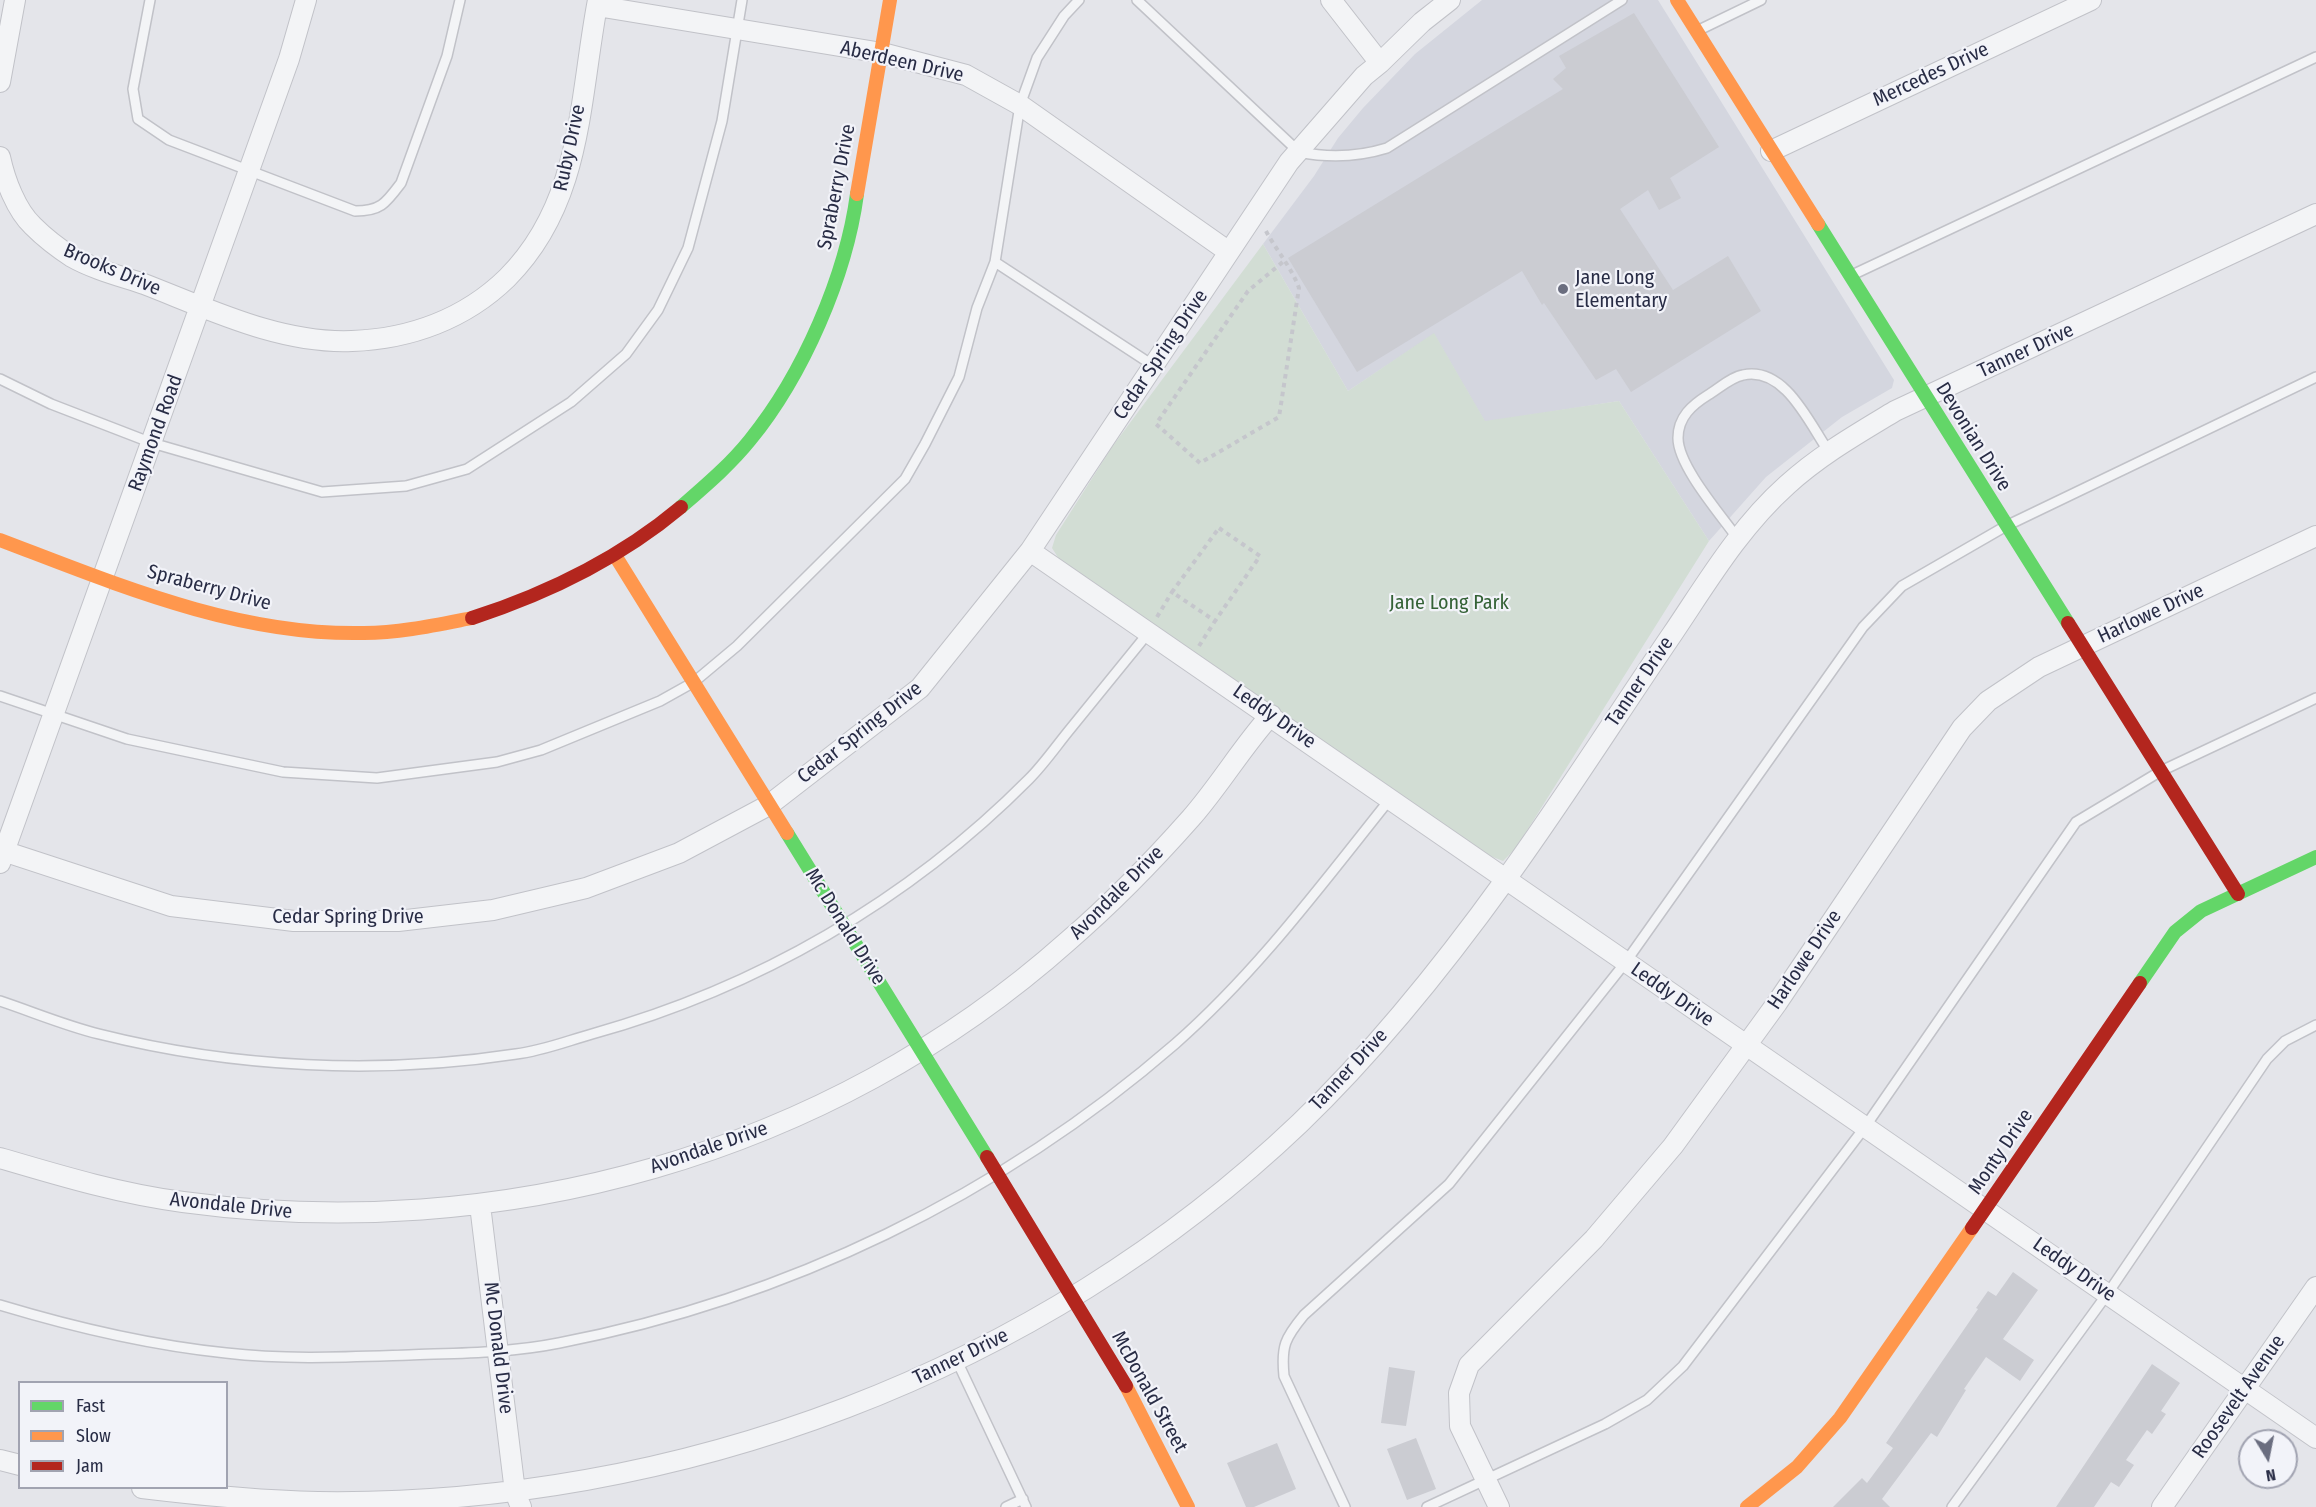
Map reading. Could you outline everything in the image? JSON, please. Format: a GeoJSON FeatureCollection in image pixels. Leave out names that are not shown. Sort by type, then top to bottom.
{"type":"FeatureCollection","features":[{"type":"Feature","properties":{"kind":"street"},"geometry":{"type":"LineString","coordinates":[[0,82],[15,0]]}},
{"type":"Feature","properties":{"kind":"street","name":"Raymond Road"},"geometry":{"type":"LineString","coordinates":[[1,855],[104,579],[289,59],[306,0]]}},
{"type":"Feature","properties":{"kind":"street","name":"Spraberry Drive"},"geometry":{"type":"LineString","coordinates":[[0,540],[104,579],[236,620],[309,632],[370,633],[432,626],[501,609],[548,592],[616,557],[678,512],[732,460],[761,426],[806,352],[846,251],[890,0]]}},
{"type":"Feature","properties":{"kind":"street"},"geometry":{"type":"LineString","coordinates":[[1330,0],[1380,63]]}},
{"type":"Feature","properties":{"kind":"street","name":"Cedar Spring Drive"},"geometry":{"type":"LineString","coordinates":[[1,855],[171,906],[294,921],[399,921],[493,910],[586,888],[679,853],[769,805],[920,688],[1030,551],[1229,252],[1299,152],[1364,76],[1422,22],[1450,0]]}},
{"type":"Feature","properties":{"kind":"street","name":"Devonian Drive"},"geometry":{"type":"LineString","coordinates":[[1677,0],[2238,894]]}},
{"type":"Feature","properties":{"kind":"street","name":"Mercedes Drive"},"geometry":{"type":"LineString","coordinates":[[1771,151],[2091,0]]}},
{"type":"Feature","properties":{"kind":"street","name":"Aberdeen Drive"},"geometry":{"type":"LineString","coordinates":[[597,3],[882,53],[966,75],[1020,105],[1229,252]]}},
{"type":"Feature","properties":{"kind":"street","name":"Ruby Drive"},"geometry":{"type":"LineString","coordinates":[[201,305],[294,336],[319,341],[352,341],[387,338],[422,330],[452,318],[496,288],[537,243],[557,207],[569,175],[597,3]]}},
{"type":"Feature","properties":{"kind":"street","name":"Brooks Drive"},"geometry":{"type":"LineString","coordinates":[[0,157],[13,195],[31,224],[57,247],[90,265],[201,305]]}},
{"type":"Feature","properties":{"kind":"street","name":"Tanner Drive"},"geometry":{"type":"LineString","coordinates":[[151,1489],[244,1499],[319,1503],[518,1500],[718,1453],[855,1406],[957,1361],[1099,1283],[1165,1236],[1262,1157],[1364,1057],[1419,993],[1506,880],[1738,539],[1785,487],[1829,452],[1868,426],[2316,214]]}},
{"type":"Feature","properties":{"kind":"street","name":"Harlowe Drive"},"geometry":{"type":"LineString","coordinates":[[1498,1507],[1460,1426],[1458,1411],[1461,1382],[1469,1365],[1548,1289],[1673,1146],[1746,1046],[1962,728],[1988,701],[2039,667],[2316,536]]}},
{"type":"Feature","properties":{"kind":"street","name":"Leddy Drive"},"geometry":{"type":"LineString","coordinates":[[1030,551],[1271,715],[1625,963],[2246,1387],[2316,1438]]}},
{"type":"Feature","properties":{"kind":"street","name":"Mc Donald Drive"},"geometry":{"type":"LineString","coordinates":[[616,557],[1074,1297]]}},
{"type":"Feature","properties":{"kind":"street","name":"Avondale Drive"},"geometry":{"type":"LineString","coordinates":[[0,1158],[122,1192],[241,1209],[342,1214],[480,1205],[537,1197],[613,1180],[706,1152],[761,1131],[829,1100],[921,1050],[1008,990],[1098,915],[1191,817],[1271,715]]}},
{"type":"Feature","properties":{"kind":"street","name":"Monty Drive"},"geometry":{"type":"LineString","coordinates":[[1747,1507],[1783,1478],[1820,1442],[1986,1209],[2168,940],[2190,919],[2316,857]]}},
{"type":"Feature","properties":{"kind":"street","name":"Mc Donald Drive"},"geometry":{"type":"LineString","coordinates":[[480,1205],[518,1500]]}},
{"type":"Feature","properties":{"kind":"street","name":"Roosevelt Avenue"},"geometry":{"type":"LineString","coordinates":[[2169,1505],[2246,1387],[2316,1287]]}},
{"type":"Feature","properties":{"kind":"street","name":"McDonald Street"},"geometry":{"type":"LineString","coordinates":[[1074,1297],[1136,1402],[1188,1507]]}},
{"type":"Feature","properties":{"kind":"street"},"geometry":{"type":"LineString","coordinates":[[0,1460],[18,1464]]}},
{"type":"Feature","properties":{"kind":"lane"},"geometry":{"type":"LineString","coordinates":[[150,0],[133,89],[138,119],[169,140],[355,211],[374,211],[389,199],[401,183],[447,57],[460,0]]}},
{"type":"Feature","properties":{"kind":"lane"},"geometry":{"type":"LineString","coordinates":[[0,379],[51,404],[152,443],[322,492],[406,486],[467,469],[571,402],[626,354],[658,310],[688,248],[722,121],[742,0]]}},
{"type":"Feature","properties":{"kind":"lane"},"geometry":{"type":"LineString","coordinates":[[0,696],[127,739],[283,772],[377,778],[497,762],[541,750],[660,701],[694,682],[745,638],[905,479],[959,377],[977,308],[995,262],[1020,105],[1037,58],[1064,16],[1079,0]]}},
{"type":"Feature","properties":{"kind":"lane"},"geometry":{"type":"LineString","coordinates":[[1137,0],[1299,152],[1318,156],[1363,155],[1387,148],[1622,0]]}},
{"type":"Feature","properties":{"kind":"lane"},"geometry":{"type":"LineString","coordinates":[[1696,31],[1761,0]]}},
{"type":"Feature","properties":{"kind":"lane"},"geometry":{"type":"LineString","coordinates":[[1850,276],[2316,57]]}},
{"type":"Feature","properties":{"kind":"lane"},"geometry":{"type":"LineString","coordinates":[[995,262],[1154,366]]}},
{"type":"Feature","properties":{"kind":"lane"},"geometry":{"type":"LineString","coordinates":[[1738,539],[1685,463],[1678,439],[1681,420],[1692,405],[1741,375],[1757,373],[1774,379],[1790,394],[1829,452]]}},
{"type":"Feature","properties":{"kind":"lane"},"geometry":{"type":"LineString","coordinates":[[1345,1507],[1284,1376],[1282,1353],[1288,1334],[1304,1315],[1449,1184],[1625,963],[1863,627],[1902,586],[2006,526],[2316,377]]}},
{"type":"Feature","properties":{"kind":"lane"},"geometry":{"type":"LineString","coordinates":[[0,1001],[98,1034],[205,1054],[306,1065],[408,1066],[519,1054],[651,1017],[735,984],[845,927],[887,899],[967,835],[1030,778],[1149,632]]}},
{"type":"Feature","properties":{"kind":"lane"},"geometry":{"type":"LineString","coordinates":[[1427,1507],[1605,1424],[1647,1400],[1683,1366],[1866,1127],[2076,822],[2161,771],[2316,698]]}},
{"type":"Feature","properties":{"kind":"lane"},"geometry":{"type":"LineString","coordinates":[[0,1305],[73,1327],[226,1353],[320,1358],[498,1352],[581,1338],[671,1317],[736,1296],[852,1251],[946,1205],[998,1175],[1077,1122],[1176,1042],[1267,953],[1390,798]]}},
{"type":"Feature","properties":{"kind":"lane"},"geometry":{"type":"LineString","coordinates":[[1952,1507],[2108,1293],[2267,1059],[2285,1041],[2316,1025]]}},
{"type":"Feature","properties":{"kind":"lane"},"geometry":{"type":"LineString","coordinates":[[957,1361],[1024,1503],[1006,1507]]}},
{"type":"Feature","properties":{"kind":"path"},"geometry":{"type":"LineString","coordinates":[[1256,212],[1284,261],[1299,288],[1279,417],[1200,463],[1156,424],[1248,291],[1284,261]]}},
{"type":"Feature","properties":{"kind":"path"},"geometry":{"type":"LineString","coordinates":[[1149,632],[1172,592],[1219,528],[1260,556],[1198,646]]}},
{"type":"Feature","properties":{"kind":"path"},"geometry":{"type":"LineString","coordinates":[[1172,592],[1215,621]]}},
{"type":"Feature","properties":{"kind":"shaded area","name":"Jane Long Elementary"},"geometry":{"type":"Polygon","coordinates":[[[1482,0],[1658,0],[1894,380],[1892,388],[1842,417],[1766,477],[1709,541],[1619,401],[1485,422],[1434,334],[1348,391],[1263,244],[1314,176],[1338,138],[1363,108],[1415,54],[1482,0]]]}},
{"type":"Feature","properties":{"kind":"green space","name":"Jane Long Park"},"geometry":{"type":"Polygon","coordinates":[[[1263,244],[1348,391],[1434,333],[1485,421],[1619,401],[1709,541],[1516,848],[1503,861],[1488,855],[1059,559],[1052,548],[1056,535],[1112,447],[1263,244]]]}},
{"type":"Feature","properties":{"kind":"building"},"geometry":{"type":"Polygon","coordinates":[[[1634,13],[1719,147],[1670,178],[1681,198],[1659,210],[1648,190],[1620,209],[1673,290],[1728,256],[1761,311],[1631,392],[1616,369],[1596,380],[1544,303],[1542,305],[1522,271],[1357,372],[1288,258],[1563,89],[1553,79],[1566,68],[1559,56],[1634,13]]]}},
{"type":"Feature","properties":{"kind":"building"},"geometry":{"type":"Polygon","coordinates":[[[2013,1272],[2038,1290],[2003,1339],[2034,1360],[2020,1381],[1986,1357],[1964,1389],[1966,1390],[1937,1437],[1931,1433],[1882,1499],[1890,1507],[1833,1507],[1862,1478],[1867,1483],[1893,1448],[1886,1443],[1978,1309],[1976,1308],[1988,1291],[1996,1296],[2013,1272]]]}},
{"type":"Feature","properties":{"kind":"building"},"geometry":{"type":"Polygon","coordinates":[[[2152,1364],[2180,1383],[2161,1411],[2166,1414],[2152,1434],[2147,1430],[2126,1460],[2134,1465],[2119,1487],[2111,1482],[2094,1507],[2056,1507],[2152,1364]]]}},
{"type":"Feature","properties":{"kind":"building"},"geometry":{"type":"Polygon","coordinates":[[[1389,1367],[1415,1371],[1406,1426],[1381,1423],[1389,1367]]]}},
{"type":"Feature","properties":{"kind":"building"},"geometry":{"type":"Polygon","coordinates":[[[1416,1438],[1436,1489],[1407,1500],[1387,1449],[1416,1438]]]}},
{"type":"Feature","properties":{"kind":"building"},"geometry":{"type":"Polygon","coordinates":[[[1277,1443],[1296,1489],[1254,1507],[1246,1507],[1227,1463],[1277,1443]]]}},
{"type":"Feature","properties":{"kind":"traffic: fast"},"geometry":{"type":"LineString","coordinates":[[681,507],[717,475],[750,440],[788,386],[832,291],[843,258],[857,194]]}},
{"type":"Feature","properties":{"kind":"traffic: fast"},"geometry":{"type":"LineString","coordinates":[[1818,224],[2068,623]]}},
{"type":"Feature","properties":{"kind":"traffic: fast"},"geometry":{"type":"LineString","coordinates":[[787,833],[987,1157]]}},
{"type":"Feature","properties":{"kind":"traffic: fast"},"geometry":{"type":"LineString","coordinates":[[2140,983],[2175,932],[2201,911],[2316,857]]}},
{"type":"Feature","properties":{"kind":"traffic: slow"},"geometry":{"type":"LineString","coordinates":[[857,194],[890,0]]}},
{"type":"Feature","properties":{"kind":"traffic: slow"},"geometry":{"type":"LineString","coordinates":[[1677,0],[1818,224]]}},
{"type":"Feature","properties":{"kind":"traffic: slow"},"geometry":{"type":"LineString","coordinates":[[0,540],[133,590],[178,604],[270,626],[317,632],[378,633],[472,618]]}},
{"type":"Feature","properties":{"kind":"traffic: slow"},"geometry":{"type":"LineString","coordinates":[[616,557],[787,833]]}},
{"type":"Feature","properties":{"kind":"traffic: slow"},"geometry":{"type":"LineString","coordinates":[[1747,1507],[1797,1467],[1840,1418],[1972,1228]]}},
{"type":"Feature","properties":{"kind":"traffic: slow"},"geometry":{"type":"LineString","coordinates":[[1126,1386],[1188,1507]]}},
{"type":"Feature","properties":{"kind":"traffic: jam"},"geometry":{"type":"LineString","coordinates":[[472,618],[556,586],[582,573],[633,543],[681,507]]}},
{"type":"Feature","properties":{"kind":"traffic: jam"},"geometry":{"type":"LineString","coordinates":[[2068,623],[2238,894]]}},
{"type":"Feature","properties":{"kind":"traffic: jam"},"geometry":{"type":"LineString","coordinates":[[1972,1228],[2140,983]]}},
{"type":"Feature","properties":{"kind":"traffic: jam"},"geometry":{"type":"LineString","coordinates":[[987,1157],[1126,1386]]}},
{"type":"Feature","properties":{"kind":"place","name":"Jane Long Elementary"},"geometry":{"type":"Point","coordinates":[1563,289]}}]}
